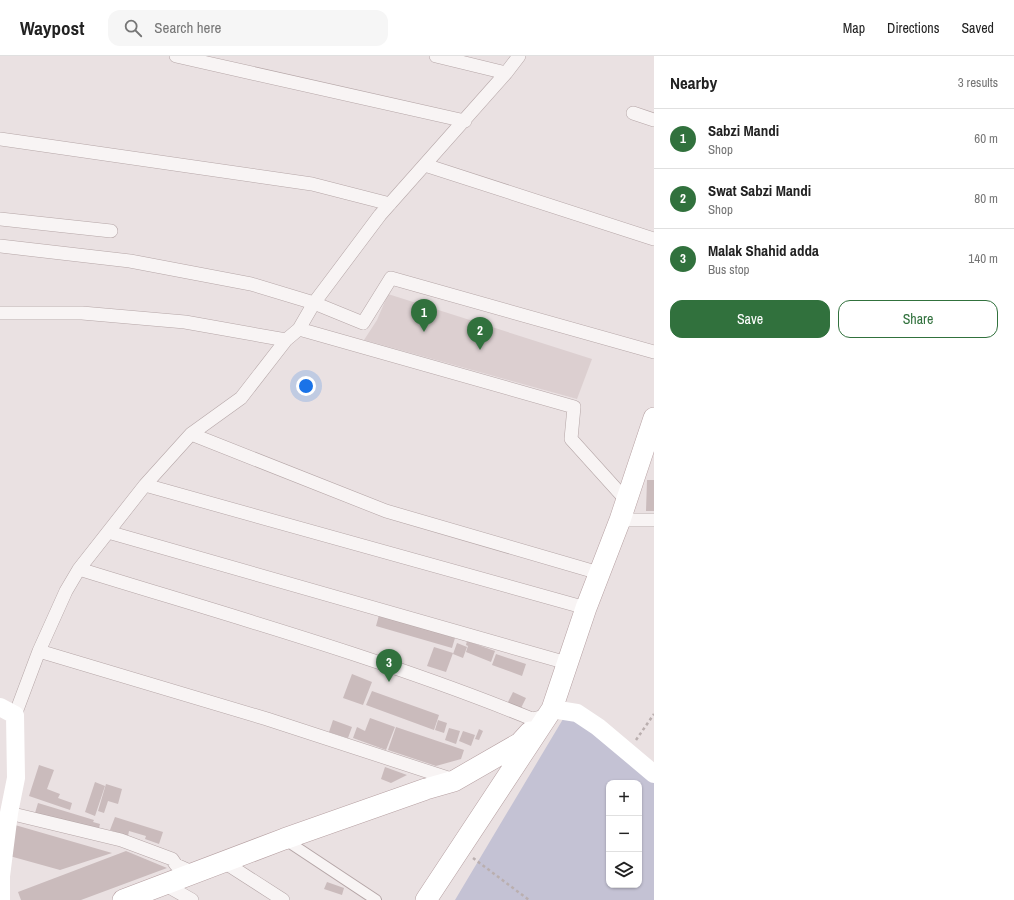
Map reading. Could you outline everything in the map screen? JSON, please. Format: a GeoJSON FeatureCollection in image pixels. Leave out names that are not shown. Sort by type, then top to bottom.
{"type":"FeatureCollection","features":[{"type":"Feature","properties":{"kind":"main road"},"geometry":{"type":"LineString","coordinates":[[426,900],[549,712],[586,608],[620,520],[654,418]]}},
{"type":"Feature","properties":{"kind":"main road"},"geometry":{"type":"LineString","coordinates":[[2,900],[1,876],[9,813],[16,778],[8,711]]}},
{"type":"Feature","properties":{"kind":"main road"},"geometry":{"type":"LineString","coordinates":[[123,900],[284,839],[426,789],[454,781],[520,743],[549,712],[577,713],[598,727],[654,774]]}},
{"type":"Feature","properties":{"kind":"street"},"geometry":{"type":"LineString","coordinates":[[176,56],[465,121]]}},
{"type":"Feature","properties":{"kind":"street"},"geometry":{"type":"LineString","coordinates":[[436,56],[506,73]]}},
{"type":"Feature","properties":{"kind":"street"},"geometry":{"type":"LineString","coordinates":[[8,711],[39,651],[66,592],[79,569],[144,485],[191,434],[241,398],[286,340],[300,329],[314,303],[380,216],[465,121],[519,56]]}},
{"type":"Feature","properties":{"kind":"street"},"geometry":{"type":"LineString","coordinates":[[633,113],[654,120]]}},
{"type":"Feature","properties":{"kind":"street"},"geometry":{"type":"LineString","coordinates":[[0,139],[312,184],[390,204]]}},
{"type":"Feature","properties":{"kind":"street"},"geometry":{"type":"LineString","coordinates":[[425,165],[654,239]]}},
{"type":"Feature","properties":{"kind":"street"},"geometry":{"type":"LineString","coordinates":[[0,219],[111,231]]}},
{"type":"Feature","properties":{"kind":"street"},"geometry":{"type":"LineString","coordinates":[[0,246],[130,261],[251,284],[314,303],[363,323],[391,278],[654,352]]}},
{"type":"Feature","properties":{"kind":"street"},"geometry":{"type":"LineString","coordinates":[[0,313],[82,314],[185,322],[286,340]]}},
{"type":"Feature","properties":{"kind":"street"},"geometry":{"type":"LineString","coordinates":[[300,329],[574,407],[571,439],[626,500]]}},
{"type":"Feature","properties":{"kind":"street"},"geometry":{"type":"LineString","coordinates":[[191,434],[386,511],[599,573]]}},
{"type":"Feature","properties":{"kind":"street"},"geometry":{"type":"LineString","coordinates":[[144,485],[586,608]]}},
{"type":"Feature","properties":{"kind":"street"},"geometry":{"type":"LineString","coordinates":[[620,520],[654,520]]}},
{"type":"Feature","properties":{"kind":"street"},"geometry":{"type":"LineString","coordinates":[[108,532],[567,663]]}},
{"type":"Feature","properties":{"kind":"street"},"geometry":{"type":"LineString","coordinates":[[79,569],[255,623],[429,679],[532,719],[549,712]]}},
{"type":"Feature","properties":{"kind":"street"},"geometry":{"type":"LineString","coordinates":[[39,651],[266,720],[454,781]]}},
{"type":"Feature","properties":{"kind":"street"},"geometry":{"type":"LineString","coordinates":[[9,813],[121,840],[172,859],[176,865],[194,873]]}},
{"type":"Feature","properties":{"kind":"street"},"geometry":{"type":"LineString","coordinates":[[284,839],[376,900]]}},
{"type":"Feature","properties":{"kind":"street"},"geometry":{"type":"LineString","coordinates":[[224,862],[283,900]]}},
{"type":"Feature","properties":{"kind":"street"},"geometry":{"type":"LineString","coordinates":[[164,884],[192,900]]}},
{"type":"Feature","properties":{"kind":"path"},"geometry":{"type":"LineString","coordinates":[[628,751],[654,714]]}},
{"type":"Feature","properties":{"kind":"path"},"geometry":{"type":"LineString","coordinates":[[460,849],[529,900]]}},
{"type":"Feature","properties":{"kind":"shaded area"},"geometry":{"type":"Polygon","coordinates":[[[388,294],[592,359],[577,399],[364,340],[377,320],[388,294]]]}},
{"type":"Feature","properties":{"kind":"shaded area"},"geometry":{"type":"Polygon","coordinates":[[[566,714],[654,778],[654,900],[455,900],[566,714]]]}},
{"type":"Feature","properties":{"kind":"building"},"geometry":{"type":"Polygon","coordinates":[[[647,480],[654,480],[654,511],[646,511],[647,480]]]}},
{"type":"Feature","properties":{"kind":"building"},"geometry":{"type":"Polygon","coordinates":[[[379,615],[455,638],[452,648],[376,626],[379,615]]]}},
{"type":"Feature","properties":{"kind":"building"},"geometry":{"type":"Polygon","coordinates":[[[467,641],[495,651],[491,662],[466,652],[468,646],[466,645],[467,641]]]}},
{"type":"Feature","properties":{"kind":"building"},"geometry":{"type":"Polygon","coordinates":[[[457,643],[467,647],[463,658],[453,654],[457,643]]]}},
{"type":"Feature","properties":{"kind":"building"},"geometry":{"type":"Polygon","coordinates":[[[434,647],[453,653],[446,672],[427,666],[434,647]]]}},
{"type":"Feature","properties":{"kind":"building"},"geometry":{"type":"Polygon","coordinates":[[[496,654],[526,664],[522,676],[492,665],[496,654]]]}},
{"type":"Feature","properties":{"kind":"building"},"geometry":{"type":"Polygon","coordinates":[[[352,674],[372,682],[363,705],[343,698],[352,674]]]}},
{"type":"Feature","properties":{"kind":"building"},"geometry":{"type":"Polygon","coordinates":[[[372,691],[439,715],[434,730],[366,705],[372,691]]]}},
{"type":"Feature","properties":{"kind":"building"},"geometry":{"type":"Polygon","coordinates":[[[513,692],[526,698],[519,712],[506,706],[513,692]]]}},
{"type":"Feature","properties":{"kind":"building"},"geometry":{"type":"Polygon","coordinates":[[[370,718],[395,727],[386,750],[353,738],[357,727],[365,731],[370,718]]]}},
{"type":"Feature","properties":{"kind":"building"},"geometry":{"type":"Polygon","coordinates":[[[333,720],[352,727],[348,738],[329,732],[333,720]]]}},
{"type":"Feature","properties":{"kind":"building"},"geometry":{"type":"Polygon","coordinates":[[[438,720],[447,723],[444,733],[435,730],[438,720]]]}},
{"type":"Feature","properties":{"kind":"building"},"geometry":{"type":"Polygon","coordinates":[[[396,727],[464,750],[461,759],[436,766],[388,750],[396,727]]]}},
{"type":"Feature","properties":{"kind":"building"},"geometry":{"type":"Polygon","coordinates":[[[449,728],[460,731],[456,744],[445,740],[449,728]]]}},
{"type":"Feature","properties":{"kind":"building"},"geometry":{"type":"Polygon","coordinates":[[[479,729],[483,731],[479,740],[475,739],[479,729]]]}},
{"type":"Feature","properties":{"kind":"building"},"geometry":{"type":"Polygon","coordinates":[[[463,731],[475,735],[471,746],[459,741],[463,731]]]}},
{"type":"Feature","properties":{"kind":"building"},"geometry":{"type":"Polygon","coordinates":[[[39,765],[54,770],[47,789],[60,794],[58,798],[72,803],[70,810],[29,796],[39,765]]]}},
{"type":"Feature","properties":{"kind":"building"},"geometry":{"type":"Polygon","coordinates":[[[385,767],[407,775],[391,783],[381,779],[385,767]]]}},
{"type":"Feature","properties":{"kind":"building"},"geometry":{"type":"Polygon","coordinates":[[[95,782],[105,786],[95,816],[85,812],[95,782]]]}},
{"type":"Feature","properties":{"kind":"building"},"geometry":{"type":"Polygon","coordinates":[[[106,784],[122,789],[118,804],[108,801],[104,813],[98,811],[106,784]]]}},
{"type":"Feature","properties":{"kind":"building"},"geometry":{"type":"Polygon","coordinates":[[[38,803],[94,820],[93,822],[100,824],[98,832],[35,813],[38,803]]]}},
{"type":"Feature","properties":{"kind":"building"},"geometry":{"type":"Polygon","coordinates":[[[115,817],[163,832],[159,844],[145,839],[146,836],[129,831],[128,836],[110,830],[115,817]]]}},
{"type":"Feature","properties":{"kind":"building"},"geometry":{"type":"Polygon","coordinates":[[[15,825],[112,853],[60,870],[6,855],[15,825]]]}},
{"type":"Feature","properties":{"kind":"building"},"geometry":{"type":"Polygon","coordinates":[[[126,851],[167,868],[81,900],[21,900],[18,892],[126,851]]]}},
{"type":"Feature","properties":{"kind":"building"},"geometry":{"type":"Polygon","coordinates":[[[327,882],[344,888],[342,895],[324,889],[327,882]]]}},
{"type":"Feature","properties":{"kind":"place","name":"Sabzi Mandi"},"geometry":{"type":"Point","coordinates":[424,332]}},
{"type":"Feature","properties":{"kind":"place","name":"Swat Sabzi Mandi"},"geometry":{"type":"Point","coordinates":[480,350]}},
{"type":"Feature","properties":{"kind":"place","name":"Malak Shahid adda"},"geometry":{"type":"Point","coordinates":[389,682]}}]}
